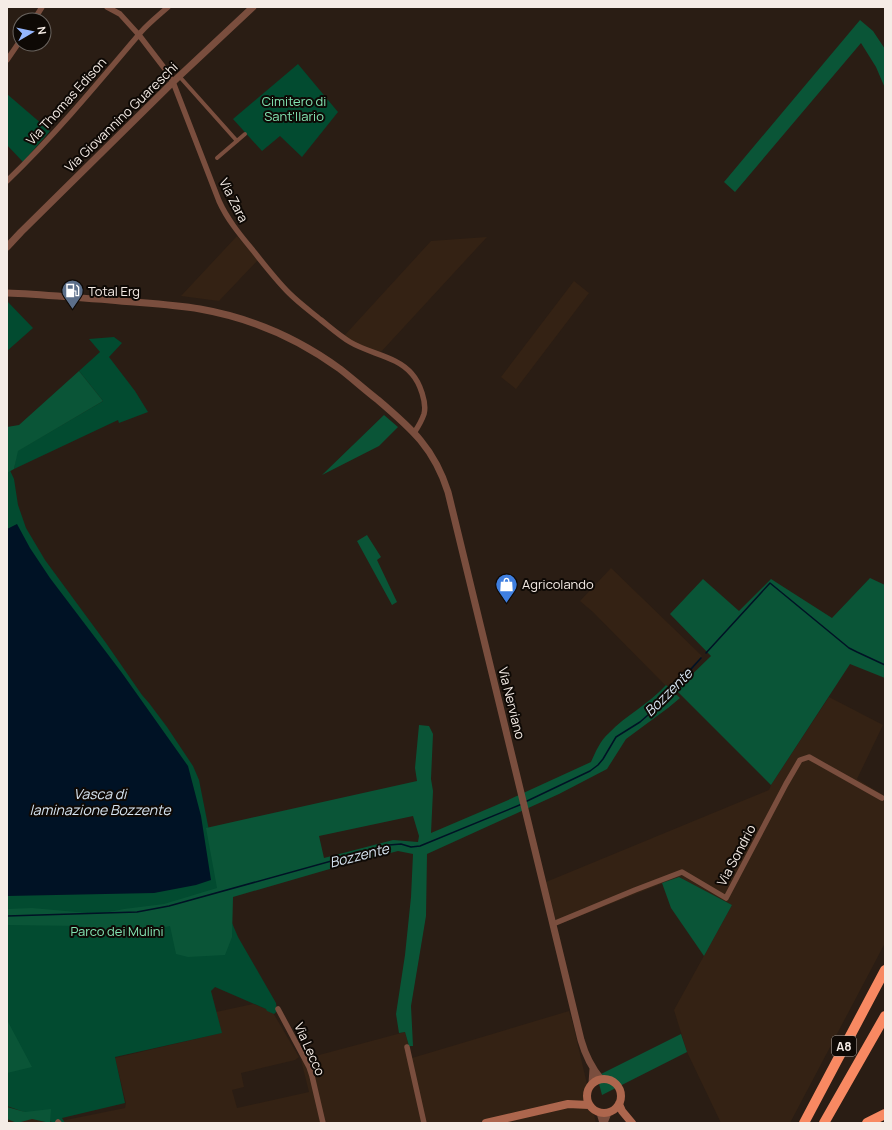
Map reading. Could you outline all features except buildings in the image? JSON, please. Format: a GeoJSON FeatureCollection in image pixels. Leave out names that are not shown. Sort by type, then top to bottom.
{"type":"FeatureCollection","features":[{"type":"Feature","properties":{"kind":"highway","name":"A8"},"geometry":{"type":"LineString","coordinates":[[804,1123],[885,970]]}},
{"type":"Feature","properties":{"kind":"highway","name":"A8"},"geometry":{"type":"LineString","coordinates":[[824,1123],[885,1016]]}},
{"type":"Feature","properties":{"kind":"highway"},"geometry":{"type":"LineString","coordinates":[[867,1123],[885,1114]]}},
{"type":"Feature","properties":{"kind":"main road"},"geometry":{"type":"LineString","coordinates":[[601,1079],[609,1079],[619,1087],[621,1096],[619,1104],[629,1120],[607,1112],[594,1110],[589,1105],[586,1098],[592,1083],[601,1079]]}},
{"type":"Feature","properties":{"kind":"main road"},"geometry":{"type":"LineString","coordinates":[[486,1123],[568,1104],[587,1094]]}},
{"type":"Feature","properties":{"kind":"main road"},"geometry":{"type":"LineString","coordinates":[[568,1104],[589,1105]]}},
{"type":"Feature","properties":{"kind":"main road"},"geometry":{"type":"LineString","coordinates":[[607,1112],[619,1104]]}},
{"type":"Feature","properties":{"kind":"street","name":"Via Zara"},"geometry":{"type":"LineString","coordinates":[[107,7],[120,14],[139,35],[165,69],[173,82],[222,206],[230,222],[286,290],[328,326],[351,342],[396,362],[411,373],[419,386],[425,406],[424,415],[414,433]]}},
{"type":"Feature","properties":{"kind":"street","name":"Via Thomas Edison"},"geometry":{"type":"LineString","coordinates":[[7,180],[23,166],[139,35],[168,7]]}},
{"type":"Feature","properties":{"kind":"street","name":"Via Giovannino Guareschi"},"geometry":{"type":"LineString","coordinates":[[7,246],[179,76],[253,7]]}},
{"type":"Feature","properties":{"kind":"street"},"geometry":{"type":"LineString","coordinates":[[179,76],[237,141]]}},
{"type":"Feature","properties":{"kind":"street"},"geometry":{"type":"LineString","coordinates":[[217,158],[245,134]]}},
{"type":"Feature","properties":{"kind":"street"},"geometry":{"type":"LineString","coordinates":[[7,253],[18,242],[21,232]]}},
{"type":"Feature","properties":{"kind":"street"},"geometry":{"type":"LineString","coordinates":[[7,288],[59,294],[66,297]]}},
{"type":"Feature","properties":{"kind":"street"},"geometry":{"type":"LineString","coordinates":[[7,293],[66,297]]}},
{"type":"Feature","properties":{"kind":"street","name":"Via Nerviano"},"geometry":{"type":"LineString","coordinates":[[66,297],[184,306],[215,312],[249,322],[288,337],[315,352],[349,376],[414,433],[424,444],[437,464],[448,492],[577,1021],[584,1048],[593,1069]]}},
{"type":"Feature","properties":{"kind":"street","name":"Via Sondrio"},"geometry":{"type":"LineString","coordinates":[[554,924],[682,872],[726,898],[800,760],[809,757],[882,798]]}},
{"type":"Feature","properties":{"kind":"street","name":"Via Lecco"},"geometry":{"type":"LineString","coordinates":[[278,1009],[309,1068],[323,1123]]}},
{"type":"Feature","properties":{"kind":"street"},"geometry":{"type":"LineString","coordinates":[[407,1047],[424,1123]]}},
{"type":"Feature","properties":{"kind":"street"},"geometry":{"type":"LineString","coordinates":[[593,1069],[601,1079]]}},
{"type":"Feature","properties":{"kind":"street"},"geometry":{"type":"LineString","coordinates":[[592,1083],[593,1069]]}},
{"type":"Feature","properties":{"kind":"street"},"geometry":{"type":"LineString","coordinates":[[604,1123],[607,1112]]}},
{"type":"Feature","properties":{"kind":"shaded area"},"geometry":{"type":"Polygon","coordinates":[[[237,236],[258,260],[219,301],[181,296],[237,236]]]}},
{"type":"Feature","properties":{"kind":"shaded area"},"geometry":{"type":"Polygon","coordinates":[[[487,237],[380,353],[355,343],[344,336],[431,241],[487,237]]]}},
{"type":"Feature","properties":{"kind":"shaded area"},"geometry":{"type":"Polygon","coordinates":[[[574,281],[589,293],[516,389],[501,377],[574,281]]]}},
{"type":"Feature","properties":{"kind":"shaded area"},"geometry":{"type":"Polygon","coordinates":[[[611,568],[702,656],[669,689],[593,612],[580,601],[611,568]]]}},
{"type":"Feature","properties":{"kind":"shaded area"},"geometry":{"type":"Polygon","coordinates":[[[829,697],[883,725],[857,779],[885,796],[885,943],[790,1123],[721,1123],[687,1052],[674,1010],[732,905],[679,877],[557,925],[546,882],[769,790],[829,697]]]}},
{"type":"Feature","properties":{"kind":"shaded area"},"geometry":{"type":"Polygon","coordinates":[[[253,1004],[272,1011],[299,1057],[295,1060],[241,1073],[244,1087],[232,1090],[237,1108],[309,1092],[301,1060],[405,1032],[412,1058],[569,1011],[596,1123],[51,1123],[125,1108],[126,1103],[115,1058],[221,1033],[216,1012],[253,1004]]]}},
{"type":"Feature","properties":{"kind":"shaded area"},"geometry":{"type":"Polygon","coordinates":[[[7,1113],[49,1123],[7,1123],[7,1113]]]}},
{"type":"Feature","properties":{"kind":"green space"},"geometry":{"type":"Polygon","coordinates":[[[860,20],[873,31],[885,49],[885,88],[876,67],[861,43],[735,192],[724,182],[860,20]]]}},
{"type":"Feature","properties":{"kind":"green space","name":"Cimitero di Sant'Ilario"},"geometry":{"type":"Polygon","coordinates":[[[298,64],[338,112],[302,157],[280,136],[262,151],[233,119],[298,64]]]}},
{"type":"Feature","properties":{"kind":"green space"},"geometry":{"type":"Polygon","coordinates":[[[7,94],[50,131],[23,162],[7,145],[7,94]]]}},
{"type":"Feature","properties":{"kind":"green space"},"geometry":{"type":"Polygon","coordinates":[[[7,301],[33,328],[7,351],[7,301]]]}},
{"type":"Feature","properties":{"kind":"green space"},"geometry":{"type":"Polygon","coordinates":[[[114,337],[122,343],[109,357],[135,391],[148,412],[119,423],[118,420],[14,469],[17,451],[103,401],[79,371],[100,352],[89,339],[114,337]]]}},
{"type":"Feature","properties":{"kind":"green space"},"geometry":{"type":"Polygon","coordinates":[[[79,371],[103,401],[18,451],[14,469],[7,473],[7,427],[19,425],[79,371]]]}},
{"type":"Feature","properties":{"kind":"green space"},"geometry":{"type":"Polygon","coordinates":[[[384,415],[398,427],[379,446],[322,475],[384,415]]]}},
{"type":"Feature","properties":{"kind":"green space","name":"Parco dei Mulini"},"geometry":{"type":"Polygon","coordinates":[[[7,464],[14,479],[18,505],[26,528],[45,560],[142,695],[167,727],[193,766],[199,780],[220,886],[229,916],[238,937],[276,1003],[277,1011],[274,1014],[266,1009],[215,987],[211,991],[222,1033],[115,1057],[125,1103],[62,1118],[65,1123],[55,1123],[7,1106],[7,464]]]}},
{"type":"Feature","properties":{"kind":"green space"},"geometry":{"type":"Polygon","coordinates":[[[367,535],[381,557],[377,560],[397,602],[392,605],[357,541],[367,535]]]}},
{"type":"Feature","properties":{"kind":"green space"},"geometry":{"type":"Polygon","coordinates":[[[870,578],[885,585],[885,678],[850,664],[771,785],[676,690],[711,656],[670,614],[703,579],[739,611],[771,579],[832,618],[870,578]]]}},
{"type":"Feature","properties":{"kind":"green space"},"geometry":{"type":"Polygon","coordinates":[[[666,685],[680,698],[626,739],[607,769],[559,794],[427,854],[426,916],[411,1006],[413,1046],[409,1046],[405,1032],[399,1033],[396,1014],[405,955],[411,897],[413,854],[398,851],[233,897],[232,937],[225,955],[188,957],[176,954],[170,926],[125,937],[81,926],[7,925],[7,909],[32,908],[99,914],[164,904],[217,888],[206,828],[417,781],[415,768],[419,725],[429,726],[433,734],[431,833],[591,762],[603,739],[666,685]],[[413,816],[319,836],[324,858],[393,840],[418,842],[419,836],[413,816]]]}},
{"type":"Feature","properties":{"kind":"green space"},"geometry":{"type":"Polygon","coordinates":[[[679,877],[732,905],[704,956],[671,908],[662,883],[679,877]]]}},
{"type":"Feature","properties":{"kind":"green space"},"geometry":{"type":"Polygon","coordinates":[[[7,1020],[32,1067],[7,1073],[7,1020]]]}},
{"type":"Feature","properties":{"kind":"green space"},"geometry":{"type":"Polygon","coordinates":[[[681,1034],[687,1052],[602,1095],[597,1076],[681,1034]]]}},
{"type":"Feature","properties":{"kind":"green space"},"geometry":{"type":"Polygon","coordinates":[[[7,1107],[25,1112],[51,1109],[50,1123],[32,1119],[17,1123],[7,1119],[7,1107]]]}},
{"type":"Feature","properties":{"kind":"water","name":"Vasca di laminazione Bozzente"},"geometry":{"type":"Polygon","coordinates":[[[17,524],[30,548],[50,578],[122,673],[188,766],[201,816],[211,880],[196,885],[154,893],[7,896],[7,529],[17,524]]]}},
{"type":"Feature","properties":{"kind":"waterway","name":"Bozzente"},"geometry":{"type":"LineString","coordinates":[[706,653],[770,583],[849,648],[885,665]]}},
{"type":"Feature","properties":{"kind":"waterway","name":"Bozzente"},"geometry":{"type":"LineString","coordinates":[[525,802],[590,771],[598,765],[616,737],[640,722],[656,708],[701,658]]}},
{"type":"Feature","properties":{"kind":"waterway","name":"Bozzente"},"geometry":{"type":"LineString","coordinates":[[7,916],[137,912],[169,906],[389,845],[401,844],[411,847],[420,846],[522,804]]}},
{"type":"Feature","properties":{"kind":"place","name":"Total Erg"},"geometry":{"type":"Point","coordinates":[72,310]}},
{"type":"Feature","properties":{"kind":"place","name":"Agricolando"},"geometry":{"type":"Point","coordinates":[507,604]}}]}
